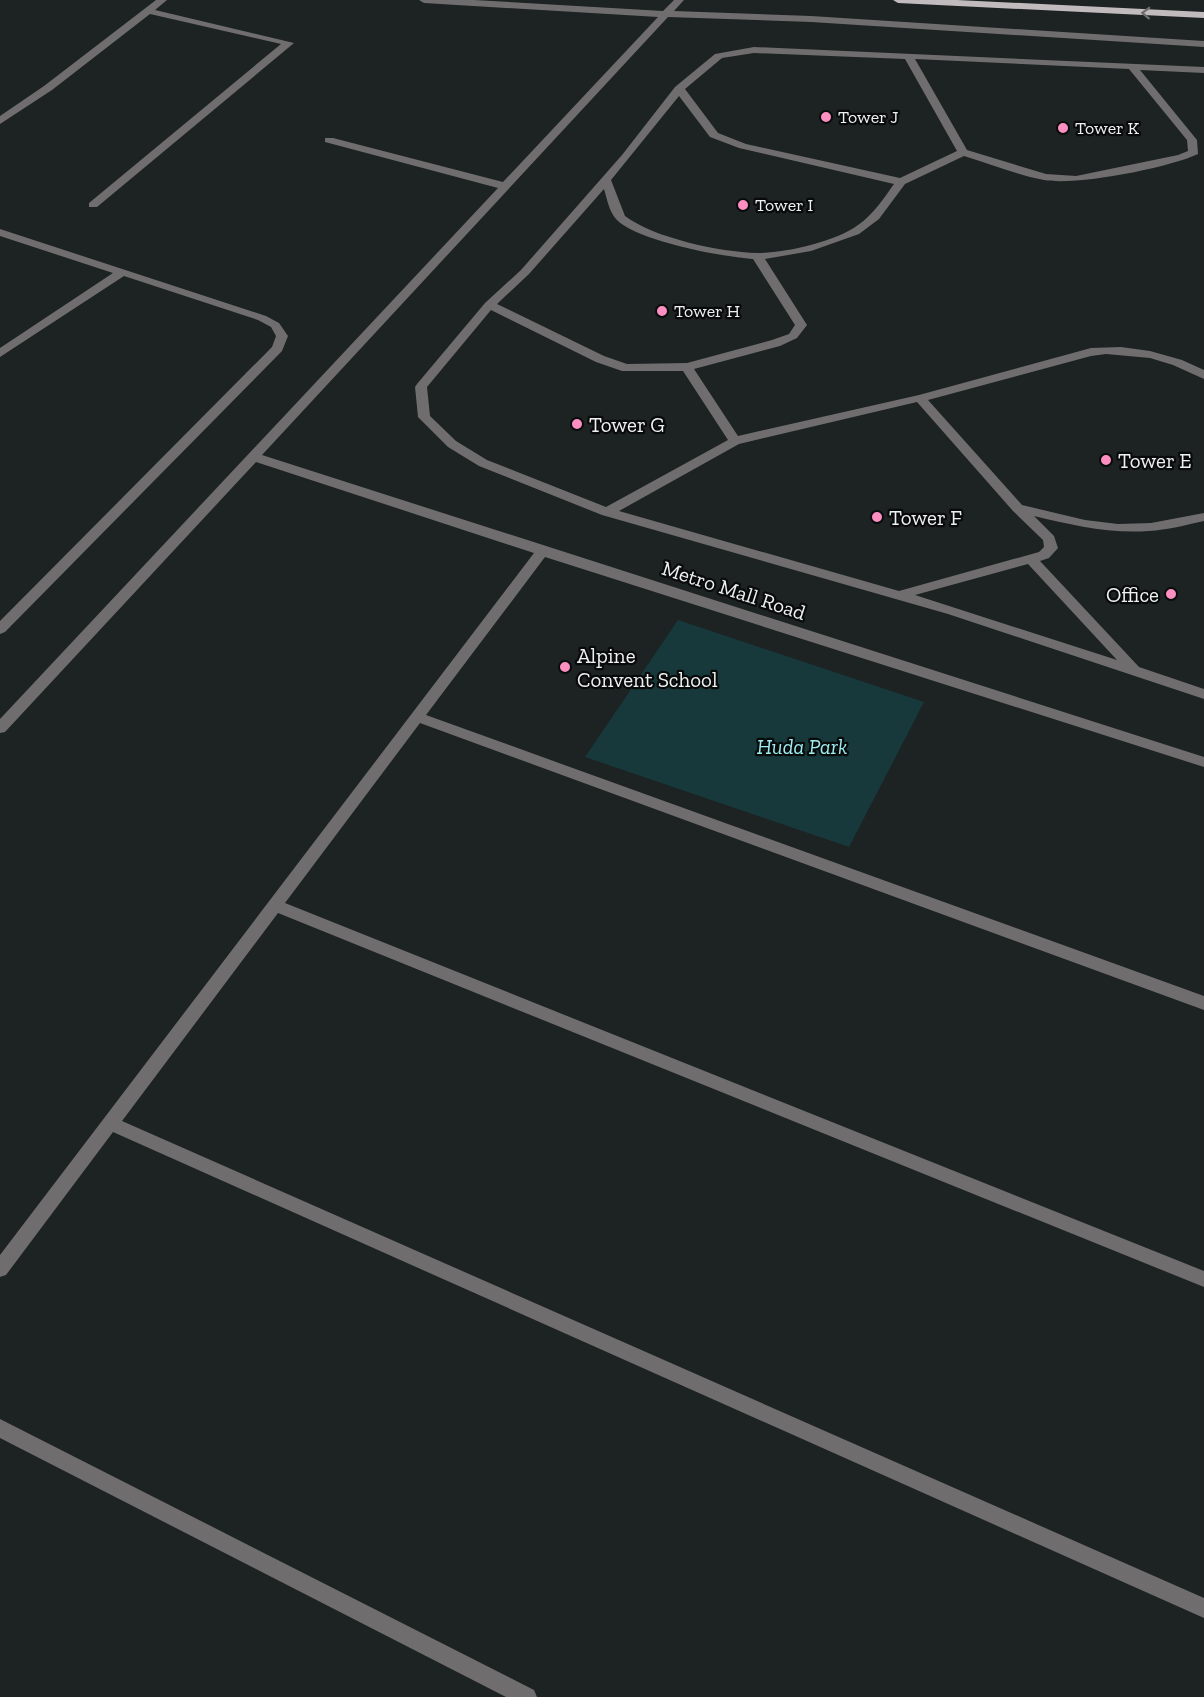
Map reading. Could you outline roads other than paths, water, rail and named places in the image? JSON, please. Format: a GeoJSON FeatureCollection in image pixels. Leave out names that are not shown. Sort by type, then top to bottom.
{"type":"FeatureCollection","features":[{"type":"Feature","properties":{"kind":"main road"},"geometry":{"type":"LineString","coordinates":[[898,0],[1204,15]]}},
{"type":"Feature","properties":{"kind":"street"},"geometry":{"type":"LineString","coordinates":[[0,121],[48,88],[162,0]]}},
{"type":"Feature","properties":{"kind":"street"},"geometry":{"type":"LineString","coordinates":[[424,0],[665,14],[812,19],[1204,44]]}},
{"type":"Feature","properties":{"kind":"street"},"geometry":{"type":"LineString","coordinates":[[0,728],[679,0]]}},
{"type":"Feature","properties":{"kind":"street"},"geometry":{"type":"LineString","coordinates":[[93,205],[289,43],[148,11]]}},
{"type":"Feature","properties":{"kind":"street"},"geometry":{"type":"LineString","coordinates":[[1204,70],[754,50],[718,56],[679,89],[606,180],[525,272],[489,305],[421,387],[424,417],[452,444],[483,463],[608,512],[953,611],[1204,694]]}},
{"type":"Feature","properties":{"kind":"street"},"geometry":{"type":"LineString","coordinates":[[908,56],[963,152]]}},
{"type":"Feature","properties":{"kind":"street"},"geometry":{"type":"LineString","coordinates":[[606,180],[622,219],[637,228],[660,237],[722,252],[757,256],[781,254],[855,232],[869,223],[901,182],[963,152],[1046,177],[1076,179],[1180,158],[1194,152],[1192,140],[1131,66]]}},
{"type":"Feature","properties":{"kind":"street"},"geometry":{"type":"LineString","coordinates":[[679,89],[714,135],[743,146],[901,182]]}},
{"type":"Feature","properties":{"kind":"street"},"geometry":{"type":"LineString","coordinates":[[328,140],[504,186]]}},
{"type":"Feature","properties":{"kind":"street"},"geometry":{"type":"LineString","coordinates":[[0,232],[262,318],[275,325],[282,336],[278,348],[0,629]]}},
{"type":"Feature","properties":{"kind":"street"},"geometry":{"type":"LineString","coordinates":[[489,305],[600,359],[626,368],[687,367],[776,343],[793,336],[801,325],[757,256]]}},
{"type":"Feature","properties":{"kind":"street"},"geometry":{"type":"LineString","coordinates":[[0,353],[16,340],[124,271]]}},
{"type":"Feature","properties":{"kind":"street"},"geometry":{"type":"LineString","coordinates":[[608,512],[735,441],[920,398],[1091,352],[1110,350],[1148,353],[1188,366],[1204,375]]}},
{"type":"Feature","properties":{"kind":"street"},"geometry":{"type":"LineString","coordinates":[[687,367],[735,441]]}},
{"type":"Feature","properties":{"kind":"street"},"geometry":{"type":"LineString","coordinates":[[898,595],[1032,560],[1044,555],[1051,548],[1049,539],[1018,508],[920,398]]}},
{"type":"Feature","properties":{"kind":"street","name":"Metro Mall Road"},"geometry":{"type":"LineString","coordinates":[[252,456],[1204,762]]}},
{"type":"Feature","properties":{"kind":"street"},"geometry":{"type":"LineString","coordinates":[[1018,508],[1085,524],[1118,528],[1151,527],[1204,517]]}},
{"type":"Feature","properties":{"kind":"street"},"geometry":{"type":"LineString","coordinates":[[0,1269],[542,551]]}},
{"type":"Feature","properties":{"kind":"street"},"geometry":{"type":"LineString","coordinates":[[1032,560],[1135,671]]}},
{"type":"Feature","properties":{"kind":"street"},"geometry":{"type":"LineString","coordinates":[[417,717],[1204,1003]]}},
{"type":"Feature","properties":{"kind":"street"},"geometry":{"type":"LineString","coordinates":[[275,905],[1204,1278]]}},
{"type":"Feature","properties":{"kind":"street"},"geometry":{"type":"LineString","coordinates":[[110,1123],[1204,1608]]}},
{"type":"Feature","properties":{"kind":"street"},"geometry":{"type":"LineString","coordinates":[[0,1428],[527,1697]]}},
{"type":"Feature","properties":{"kind":"place","name":"Tower J"},"geometry":{"type":"Point","coordinates":[826,117]}},
{"type":"Feature","properties":{"kind":"place","name":"Tower K"},"geometry":{"type":"Point","coordinates":[1063,128]}},
{"type":"Feature","properties":{"kind":"place","name":"Tower I"},"geometry":{"type":"Point","coordinates":[743,205]}},
{"type":"Feature","properties":{"kind":"place","name":"Tower H"},"geometry":{"type":"Point","coordinates":[662,311]}},
{"type":"Feature","properties":{"kind":"place","name":"Tower G"},"geometry":{"type":"Point","coordinates":[577,424]}},
{"type":"Feature","properties":{"kind":"place","name":"Tower E"},"geometry":{"type":"Point","coordinates":[1106,460]}},
{"type":"Feature","properties":{"kind":"place","name":"Tower F"},"geometry":{"type":"Point","coordinates":[877,517]}},
{"type":"Feature","properties":{"kind":"place","name":"Office"},"geometry":{"type":"Point","coordinates":[1171,594]}},
{"type":"Feature","properties":{"kind":"place","name":"Alpine Convent School"},"geometry":{"type":"Point","coordinates":[565,667]}},
{"type":"Feature","properties":{"kind":"park label","name":"Huda Park"},"geometry":{"type":"Point","coordinates":[802,746]}}]}
